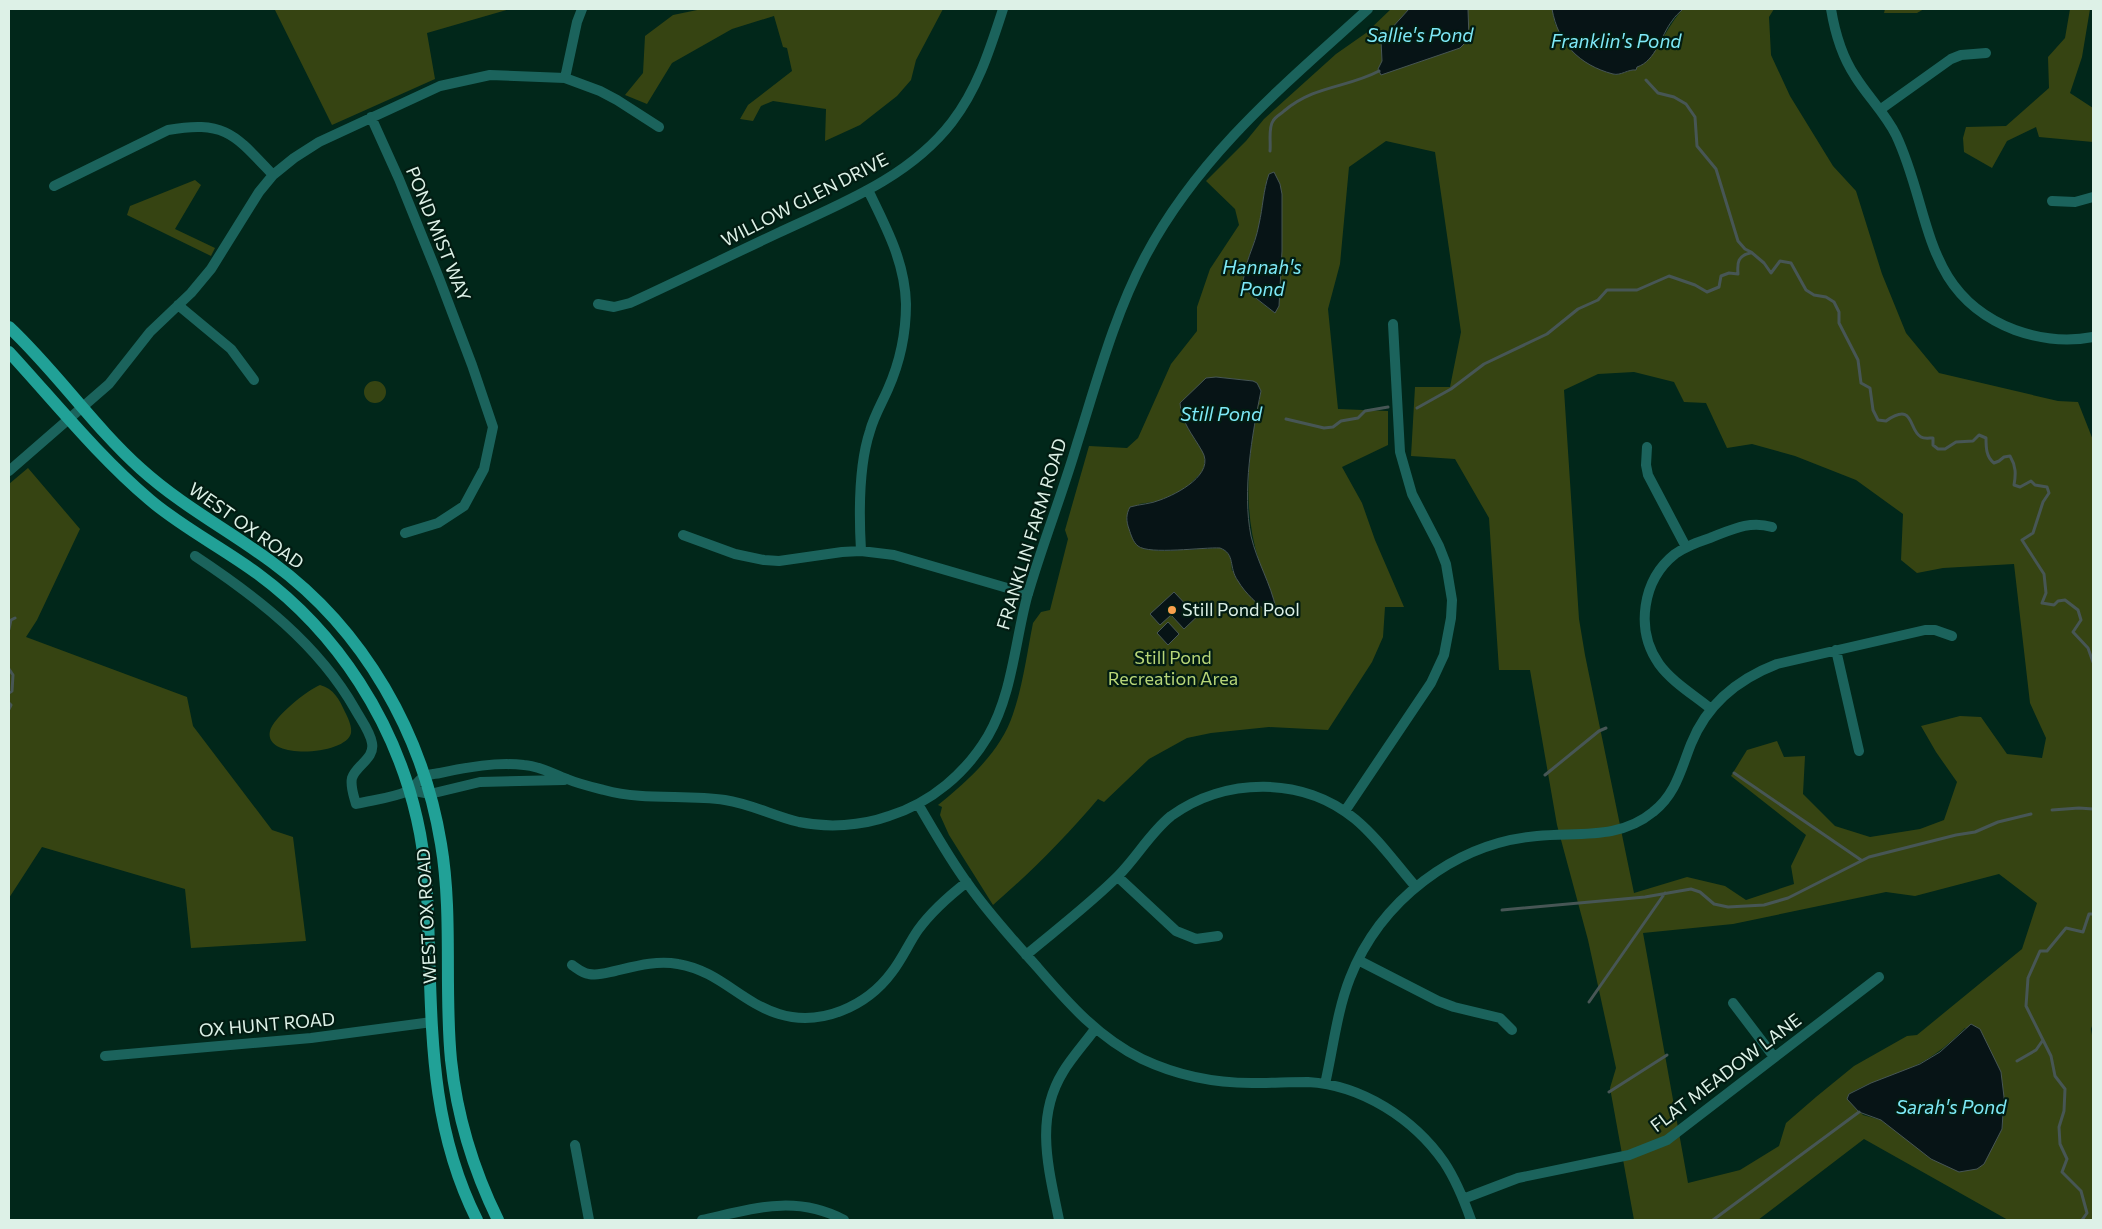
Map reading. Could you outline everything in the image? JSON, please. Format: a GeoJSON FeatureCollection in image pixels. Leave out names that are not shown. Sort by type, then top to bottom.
{"type":"FeatureCollection","features":[{"type":"Feature","properties":{"kind":"main road","name":"WEST OX ROAD"},"geometry":{"type":"LineString","coordinates":[[9,327],[142,471],[190,507],[272,562],[307,592],[336,621],[365,657],[389,695],[408,732],[424,776],[430,794],[441,845],[446,882],[449,1026],[455,1093],[461,1125],[494,1219]]}},
{"type":"Feature","properties":{"kind":"main road","name":"WEST OX ROAD"},"geometry":{"type":"LineString","coordinates":[[9,352],[113,466],[144,494],[175,518],[263,578],[315,626],[342,658],[372,701],[394,748],[410,790],[422,838],[427,888],[436,1089],[443,1127],[459,1180],[477,1220]]}},
{"type":"Feature","properties":{"kind":"street"},"geometry":{"type":"LineString","coordinates":[[565,78],[577,22],[582,9]]}},
{"type":"Feature","properties":{"kind":"street","name":"WILLOW GLEN DRIVE"},"geometry":{"type":"LineString","coordinates":[[598,304],[614,307],[630,303],[868,190],[902,170],[920,156],[951,123],[976,83],[1003,9]]}},
{"type":"Feature","properties":{"kind":"street","name":"FRANKLIN FARM ROAD"},"geometry":{"type":"LineString","coordinates":[[424,776],[470,767],[512,764],[527,765],[550,771],[568,780],[625,795],[726,800],[799,822],[820,825],[850,824],[890,816],[918,804],[949,782],[964,768],[989,735],[1004,701],[1016,640],[1028,594],[1119,314],[1145,257],[1186,190],[1230,138],[1284,85],[1368,9]]}},
{"type":"Feature","properties":{"kind":"street"},"geometry":{"type":"LineString","coordinates":[[1831,9],[1834,27],[1846,60],[1855,77],[1881,109],[1900,143],[1932,248],[1950,281],[1961,294],[1989,318],[2021,332],[2058,339],[2093,336]]}},
{"type":"Feature","properties":{"kind":"street"},"geometry":{"type":"LineString","coordinates":[[1881,109],[1951,60],[1961,55],[1986,53]]}},
{"type":"Feature","properties":{"kind":"street"},"geometry":{"type":"LineString","coordinates":[[9,471],[69,418],[84,408],[119,372],[150,332],[211,269],[259,192],[273,175],[314,145],[372,116],[440,86],[490,75],[565,78],[600,91],[659,127]]}},
{"type":"Feature","properties":{"kind":"street","name":"POND MIST WAY"},"geometry":{"type":"LineString","coordinates":[[372,116],[399,179],[472,365],[493,427],[484,469],[464,506],[438,523],[405,533]]}},
{"type":"Feature","properties":{"kind":"street"},"geometry":{"type":"LineString","coordinates":[[54,186],[168,130],[206,126],[234,137],[273,175]]}},
{"type":"Feature","properties":{"kind":"street"},"geometry":{"type":"LineString","coordinates":[[862,551],[860,530],[865,450],[869,432],[898,364],[906,321],[904,282],[894,243],[868,190]]}},
{"type":"Feature","properties":{"kind":"street"},"geometry":{"type":"LineString","coordinates":[[2052,201],[2075,202],[2093,197]]}},
{"type":"Feature","properties":{"kind":"street"},"geometry":{"type":"LineString","coordinates":[[178,305],[231,349],[254,380]]}},
{"type":"Feature","properties":{"kind":"street"},"geometry":{"type":"LineString","coordinates":[[1345,811],[1431,683],[1444,654],[1452,618],[1451,591],[1446,564],[1439,546],[1412,494],[1401,459],[1392,324]]}},
{"type":"Feature","properties":{"kind":"street"},"geometry":{"type":"LineString","coordinates":[[1647,447],[1646,465],[1648,475],[1686,547]]}},
{"type":"Feature","properties":{"kind":"street"},"geometry":{"type":"LineString","coordinates":[[1711,709],[1659,664],[1647,639],[1645,624],[1647,598],[1657,574],[1670,559],[1686,547],[1743,525],[1753,523],[1772,527]]}},
{"type":"Feature","properties":{"kind":"street"},"geometry":{"type":"LineString","coordinates":[[683,535],[735,554],[764,560],[779,561],[862,551],[894,555],[1028,594]]}},
{"type":"Feature","properties":{"kind":"street"},"geometry":{"type":"LineString","coordinates":[[195,556],[253,596],[273,613],[318,658],[351,702],[369,735],[372,748],[369,757],[352,777],[352,791],[356,804],[410,790],[424,776]]}},
{"type":"Feature","properties":{"kind":"street"},"geometry":{"type":"LineString","coordinates":[[1325,1084],[1343,998],[1358,960],[1385,918],[1416,887],[1451,863],[1492,845],[1536,836],[1607,833],[1629,827],[1643,820],[1671,793],[1678,781],[1698,728],[1711,709],[1730,690],[1759,671],[1777,664],[1925,630],[1935,630],[1952,636]]}},
{"type":"Feature","properties":{"kind":"street"},"geometry":{"type":"LineString","coordinates":[[1836,650],[1859,751]]}},
{"type":"Feature","properties":{"kind":"street","name":"FRANKLIN FARM ROAD"},"geometry":{"type":"LineString","coordinates":[[410,790],[430,794],[480,782],[568,780]]}},
{"type":"Feature","properties":{"kind":"street"},"geometry":{"type":"LineString","coordinates":[[1026,955],[1118,877],[1156,830],[1171,817],[1202,798],[1218,792],[1252,786],[1286,788],[1329,802],[1345,811],[1369,831],[1416,887]]}},
{"type":"Feature","properties":{"kind":"street"},"geometry":{"type":"LineString","coordinates":[[918,804],[967,882],[991,915],[1069,1003],[1095,1029],[1141,1058],[1184,1075],[1229,1083],[1308,1082],[1325,1084],[1363,1096],[1401,1118],[1432,1146],[1455,1181],[1471,1220]]}},
{"type":"Feature","properties":{"kind":"street"},"geometry":{"type":"LineString","coordinates":[[1118,877],[1176,931],[1196,939],[1218,936]]}},
{"type":"Feature","properties":{"kind":"street"},"geometry":{"type":"LineString","coordinates":[[572,965],[580,971],[598,975],[646,964],[677,964],[710,973],[767,1010],[798,1017],[828,1015],[856,1004],[883,983],[893,971],[919,929],[951,895],[967,882]]}},
{"type":"Feature","properties":{"kind":"street"},"geometry":{"type":"LineString","coordinates":[[1358,960],[1438,1001],[1500,1018],[1512,1030]]}},
{"type":"Feature","properties":{"kind":"street","name":"FLAT MEADOW LANE"},"geometry":{"type":"LineString","coordinates":[[1463,1199],[1518,1178],[1629,1155],[1658,1144],[1682,1130],[1879,977]]}},
{"type":"Feature","properties":{"kind":"street"},"geometry":{"type":"LineString","coordinates":[[1733,1003],[1774,1057]]}},
{"type":"Feature","properties":{"kind":"street","name":"OX HUNT ROAD"},"geometry":{"type":"LineString","coordinates":[[105,1056],[311,1038],[432,1022]]}},
{"type":"Feature","properties":{"kind":"street"},"geometry":{"type":"LineString","coordinates":[[1059,1220],[1046,1151],[1046,1118],[1053,1094],[1064,1071],[1095,1029]]}},
{"type":"Feature","properties":{"kind":"street"},"geometry":{"type":"LineString","coordinates":[[575,1145],[589,1220]]}},
{"type":"Feature","properties":{"kind":"street"},"geometry":{"type":"LineString","coordinates":[[702,1220],[766,1206],[785,1205],[820,1210],[844,1220]]}},
{"type":"Feature","properties":{"kind":"green space"},"geometry":{"type":"Polygon","coordinates":[[[510,9],[427,33],[435,79],[332,125],[275,10],[510,9]]]}},
{"type":"Feature","properties":{"kind":"green space"},"geometry":{"type":"Polygon","coordinates":[[[702,9],[943,9],[916,60],[911,80],[897,96],[860,125],[825,141],[826,109],[773,101],[761,106],[753,121],[740,119],[748,105],[792,71],[787,48],[783,47],[774,16],[732,29],[672,63],[647,104],[625,95],[643,73],[645,36],[673,15],[702,9]]]}},
{"type":"Feature","properties":{"kind":"green space","name":"Still Pond Recreation Area"},"geometry":{"type":"Polygon","coordinates":[[[1391,9],[1409,9],[1381,40],[1382,61],[1469,39],[1468,9],[1552,9],[1555,24],[1615,75],[1632,70],[1645,61],[1683,9],[1774,9],[1769,17],[1771,55],[1790,96],[1833,166],[1856,191],[1882,274],[1906,333],[1939,373],[2058,401],[2078,402],[2093,440],[2093,1023],[2091,1029],[2093,1041],[2093,1220],[2008,1220],[1864,1139],[1758,1220],[1634,1220],[1610,1088],[1616,1068],[1588,940],[1557,825],[1530,670],[1499,670],[1489,518],[1455,459],[1411,456],[1415,387],[1450,387],[1461,332],[1435,152],[1386,141],[1349,167],[1340,264],[1328,309],[1338,409],[1388,411],[1388,445],[1342,467],[1362,503],[1375,540],[1404,607],[1385,607],[1383,637],[1372,662],[1328,730],[1269,727],[1211,733],[1187,738],[1149,759],[1104,802],[1098,799],[1047,854],[993,905],[949,835],[940,815],[942,807],[938,805],[961,786],[992,753],[1008,728],[1020,692],[1033,623],[1041,612],[1050,610],[1068,539],[1065,530],[1089,446],[1127,448],[1138,438],[1171,364],[1197,331],[1197,307],[1210,269],[1239,225],[1235,209],[1206,181],[1246,141],[1264,119],[1336,54],[1366,33],[1391,9]],[[1269,174],[1257,232],[1245,270],[1243,288],[1275,313],[1269,174]],[[1634,372],[1598,374],[1564,390],[1579,619],[1634,893],[1687,877],[1725,886],[1746,900],[1794,884],[1791,866],[1806,835],[1731,776],[1747,750],[1777,741],[1784,757],[1805,756],[1803,794],[1835,826],[1870,837],[1920,829],[1944,820],[1957,782],[1921,726],[1960,716],[1981,717],[2007,754],[2042,758],[2046,738],[2030,703],[2014,564],[1943,568],[1917,573],[1901,560],[1903,514],[1856,480],[1795,456],[1752,444],[1727,448],[1706,403],[1684,402],[1674,382],[1634,372]],[[1216,377],[1180,403],[1182,418],[1204,453],[1203,471],[1186,488],[1159,501],[1139,504],[1143,549],[1162,551],[1220,548],[1229,555],[1232,571],[1259,561],[1253,540],[1249,498],[1250,455],[1261,391],[1257,383],[1216,377]],[[1999,874],[1915,896],[1886,892],[1733,924],[1643,933],[1688,1183],[1740,1170],[1779,1146],[1786,1123],[1854,1066],[1907,1036],[1917,1035],[2022,949],[2037,903],[1999,874]],[[1965,1028],[1950,1042],[1918,1065],[1861,1087],[1849,1094],[1847,1099],[1863,1115],[1881,1120],[1901,1134],[2002,1129],[2003,1091],[1997,1063],[1989,1052],[1965,1028]]]}},
{"type":"Feature","properties":{"kind":"green space"},"geometry":{"type":"Polygon","coordinates":[[[1885,9],[1924,9],[1917,13],[1884,13],[1885,9]]]}},
{"type":"Feature","properties":{"kind":"green space"},"geometry":{"type":"Polygon","coordinates":[[[2070,9],[2090,9],[2082,57],[2070,93],[2093,108],[2093,142],[2039,137],[2036,127],[2007,141],[1992,168],[1964,152],[1963,138],[1966,127],[2006,126],[2049,88],[2048,57],[2065,38],[2070,9]]]}},
{"type":"Feature","properties":{"kind":"green space"},"geometry":{"type":"Polygon","coordinates":[[[195,180],[201,185],[175,229],[215,248],[211,256],[127,215],[130,206],[195,180]]]}},
{"type":"Feature","properties":{"kind":"green space"},"geometry":{"type":"Polygon","coordinates":[[[375,381],[383,384],[386,392],[383,400],[375,403],[367,400],[364,392],[367,384],[375,381]]]}},
{"type":"Feature","properties":{"kind":"green space"},"geometry":{"type":"Polygon","coordinates":[[[28,468],[80,529],[37,620],[26,637],[187,697],[193,726],[272,830],[293,837],[306,941],[191,948],[185,889],[42,847],[9,898],[9,484],[28,468]]]}},
{"type":"Feature","properties":{"kind":"green space"},"geometry":{"type":"Polygon","coordinates":[[[320,685],[329,689],[343,707],[351,728],[351,733],[346,740],[336,746],[306,752],[291,751],[279,747],[271,741],[270,731],[277,719],[307,692],[320,685]]]}},
{"type":"Feature","properties":{"kind":"water","name":"Sallie's Pond"},"geometry":{"type":"Polygon","coordinates":[[[1409,9],[1468,9],[1469,39],[1460,48],[1381,75],[1378,69],[1382,61],[1381,40],[1409,9]]]}},
{"type":"Feature","properties":{"kind":"water","name":"Franklin's Pond"},"geometry":{"type":"Polygon","coordinates":[[[1552,9],[1683,9],[1673,19],[1654,54],[1644,64],[1637,67],[1636,70],[1613,74],[1590,65],[1572,51],[1559,32],[1552,9]]]}},
{"type":"Feature","properties":{"kind":"water","name":"Hannah's Pond"},"geometry":{"type":"Polygon","coordinates":[[[1274,172],[1280,184],[1282,194],[1282,251],[1279,306],[1275,313],[1243,288],[1245,270],[1257,233],[1267,180],[1269,174],[1274,172]]]}},
{"type":"Feature","properties":{"kind":"water","name":"Still Pond"},"geometry":{"type":"Polygon","coordinates":[[[1216,377],[1253,381],[1257,383],[1261,391],[1249,463],[1248,519],[1251,536],[1276,609],[1269,613],[1241,585],[1233,571],[1230,557],[1225,551],[1220,548],[1144,549],[1135,543],[1127,523],[1130,507],[1153,502],[1176,493],[1193,482],[1204,468],[1205,459],[1185,422],[1180,403],[1206,378],[1216,377]]]}},
{"type":"Feature","properties":{"kind":"water","name":"Still Pond Pool"},"geometry":{"type":"Polygon","coordinates":[[[1174,592],[1191,610],[1199,603],[1204,610],[1184,629],[1171,615],[1160,625],[1150,614],[1174,592]]]}},
{"type":"Feature","properties":{"kind":"water"},"geometry":{"type":"Polygon","coordinates":[[[1168,622],[1179,634],[1168,645],[1157,633],[1168,622]]]}},
{"type":"Feature","properties":{"kind":"water","name":"Sarah's Pond"},"geometry":{"type":"Polygon","coordinates":[[[1971,1024],[1980,1029],[2001,1072],[2004,1097],[2002,1129],[1984,1164],[1977,1169],[1959,1172],[1931,1159],[1881,1120],[1859,1112],[1847,1099],[1849,1094],[1871,1083],[1920,1064],[1940,1052],[1971,1024]]]}},
{"type":"Feature","properties":{"kind":"waterway"},"geometry":{"type":"LineString","coordinates":[[1270,151],[1271,124],[1284,111],[1307,96],[1367,77],[1379,71]]}},
{"type":"Feature","properties":{"kind":"waterway"},"geometry":{"type":"LineString","coordinates":[[1646,80],[1658,93],[1674,97],[1686,104],[1695,117],[1697,146],[1716,169],[1738,241],[1745,249],[1764,263],[1771,273],[1780,261],[1791,263],[1806,290],[1834,302],[1839,312],[1839,323],[1858,360],[1861,383],[1870,388],[1873,410],[1878,420],[1886,421],[1895,416],[1906,415],[1917,433],[1922,438],[1933,438],[1933,445],[1938,449],[1945,449],[1956,442],[1973,441],[1979,435],[1986,438],[1986,448],[1991,461],[1994,463],[2010,456],[2015,470],[2014,485],[2020,487],[2031,481],[2035,485],[2047,487],[2049,493],[2043,502],[2033,533],[2022,540],[2044,574],[2046,593],[2042,603],[2054,605],[2058,601],[2065,600],[2078,610],[2081,620],[2073,632],[2088,648],[2093,662]]}},
{"type":"Feature","properties":{"kind":"waterway"},"geometry":{"type":"LineString","coordinates":[[1417,408],[1451,389],[1484,364],[1547,334],[1578,309],[1598,300],[1607,290],[1637,290],[1669,276],[1695,285],[1707,292],[1719,287],[1721,276],[1729,273],[1738,274],[1739,260],[1750,253]]}},
{"type":"Feature","properties":{"kind":"waterway"},"geometry":{"type":"LineString","coordinates":[[1286,419],[1324,428],[1333,427],[1341,421],[1358,418],[1365,411],[1388,407]]}},
{"type":"Feature","properties":{"kind":"waterway"},"geometry":{"type":"LineString","coordinates":[[9,629],[11,620],[15,618]]}},
{"type":"Feature","properties":{"kind":"waterway"},"geometry":{"type":"LineString","coordinates":[[9,669],[13,675],[12,691],[9,693]]}},
{"type":"Feature","properties":{"kind":"waterway"},"geometry":{"type":"LineString","coordinates":[[9,703],[11,705],[9,709]]}},
{"type":"Feature","properties":{"kind":"waterway"},"geometry":{"type":"LineString","coordinates":[[1545,775],[1599,731],[1606,728]]}},
{"type":"Feature","properties":{"kind":"waterway"},"geometry":{"type":"LineString","coordinates":[[1734,773],[1861,860]]}},
{"type":"Feature","properties":{"kind":"waterway"},"geometry":{"type":"LineString","coordinates":[[2052,810],[2093,809]]}},
{"type":"Feature","properties":{"kind":"waterway"},"geometry":{"type":"LineString","coordinates":[[1502,910],[1645,897],[1691,889],[1700,892],[1714,904],[1728,907],[1764,905],[1788,898],[1869,857],[1975,832],[1998,822],[2031,814]]}},
{"type":"Feature","properties":{"kind":"waterway"},"geometry":{"type":"LineString","coordinates":[[1589,1002],[1665,893]]}},
{"type":"Feature","properties":{"kind":"waterway"},"geometry":{"type":"LineString","coordinates":[[2017,1061],[2036,1050],[2043,1040],[2026,1006],[2028,978],[2040,951],[2047,951],[2066,928],[2083,932],[2089,914],[2093,914]]}},
{"type":"Feature","properties":{"kind":"waterway"},"geometry":{"type":"LineString","coordinates":[[2043,1040],[2051,1056],[2055,1076],[2065,1089],[2064,1111],[2059,1127],[2060,1144],[2067,1159],[2062,1172],[2081,1191],[2087,1213],[2082,1220]]}},
{"type":"Feature","properties":{"kind":"waterway"},"geometry":{"type":"LineString","coordinates":[[1609,1092],[1667,1055]]}},
{"type":"Feature","properties":{"kind":"waterway"},"geometry":{"type":"LineString","coordinates":[[1713,1220],[1859,1112]]}},
{"type":"Feature","properties":{"kind":"place","name":"Still Pond Pool"},"geometry":{"type":"Point","coordinates":[1172,610]}}]}
